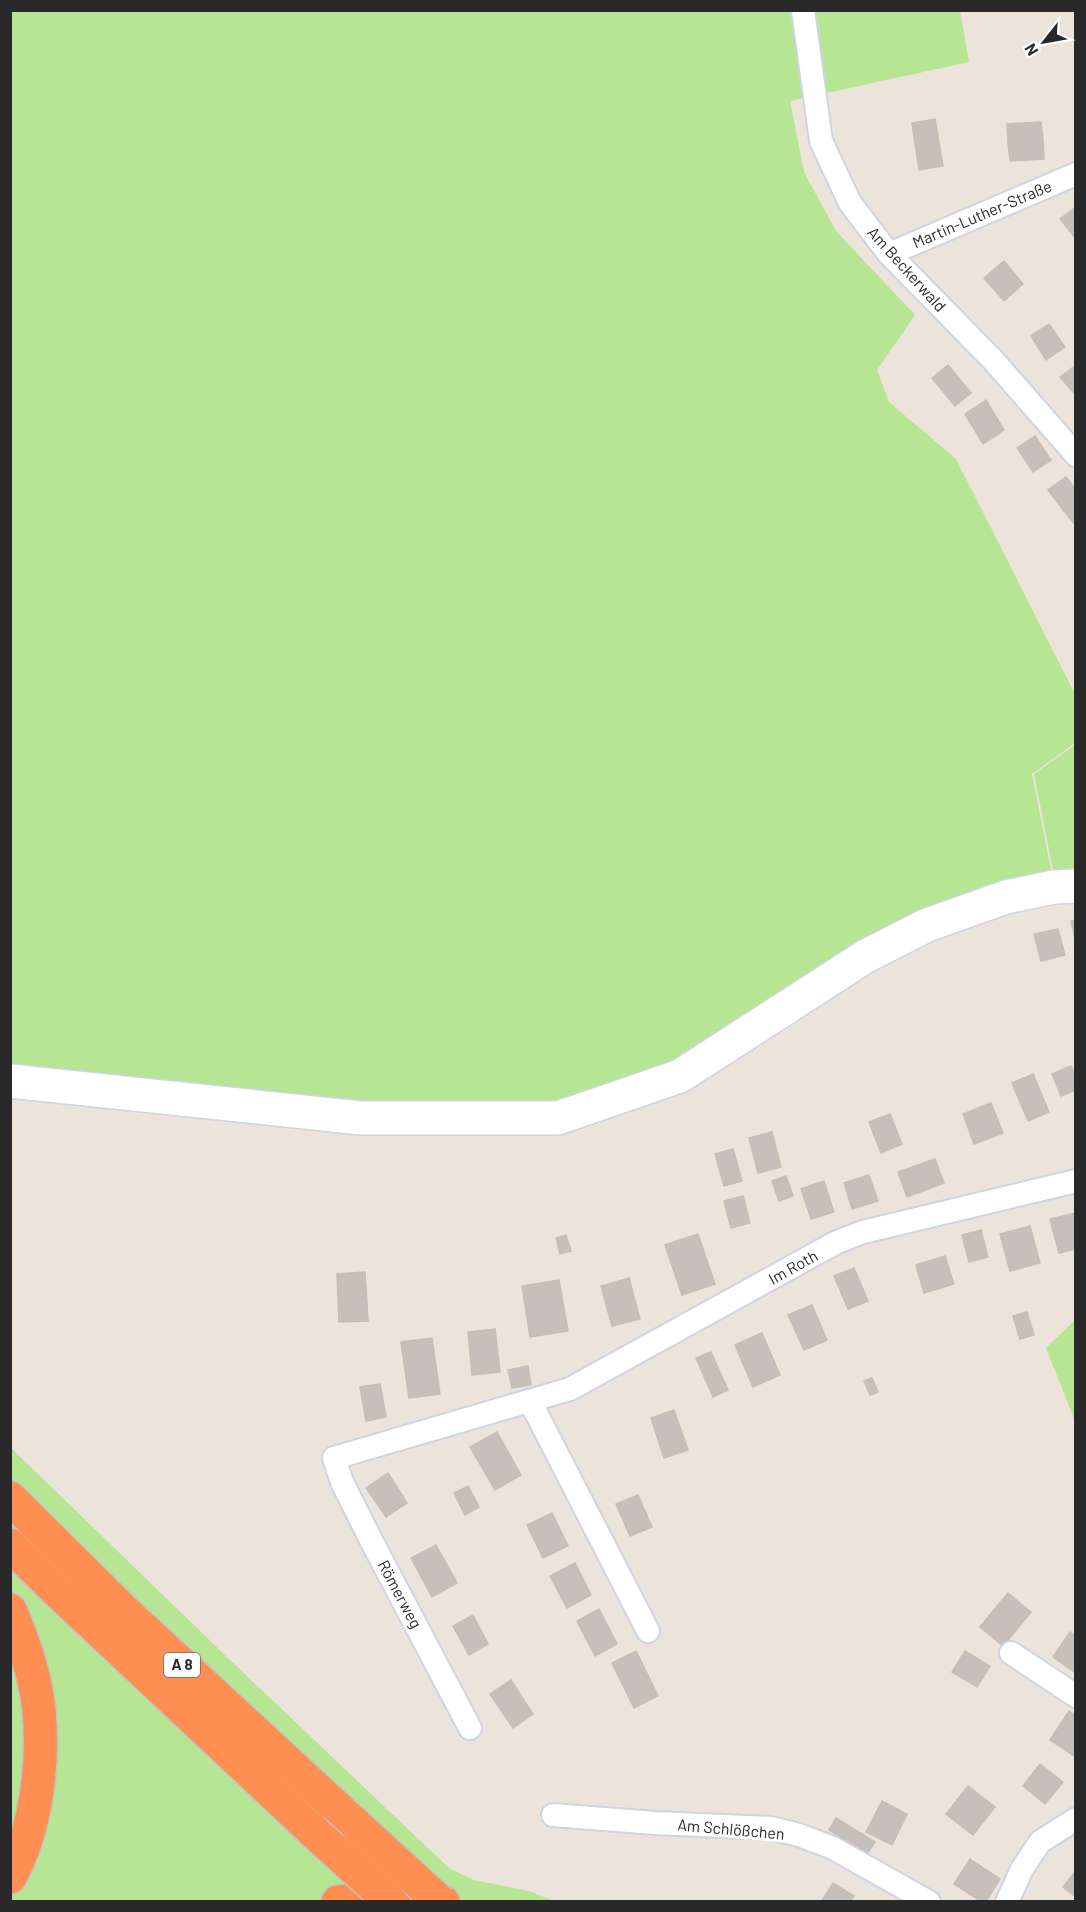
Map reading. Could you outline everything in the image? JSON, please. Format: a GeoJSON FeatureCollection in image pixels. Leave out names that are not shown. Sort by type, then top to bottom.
{"type":"FeatureCollection","features":[{"type":"Feature","properties":{"kind":"highway","name":"A 8"},"geometry":{"type":"LineString","coordinates":[[10,1498],[125,1612],[442,1902]]}},
{"type":"Feature","properties":{"kind":"highway","name":"A 8"},"geometry":{"type":"LineString","coordinates":[[10,1545],[313,1832],[391,1902]]}},
{"type":"Feature","properties":{"kind":"highway"},"geometry":{"type":"LineString","coordinates":[[10,1610],[24,1644],[39,1711],[39,1770],[31,1826],[17,1865],[10,1877]]}},
{"type":"Feature","properties":{"kind":"highway"},"geometry":{"type":"LineString","coordinates":[[338,1902],[394,1896],[442,1902]]}},
{"type":"Feature","properties":{"kind":"street","name":"Am Beckerwald"},"geometry":{"type":"LineString","coordinates":[[803,10],[821,141],[850,203],[889,254],[993,360],[1076,455]]}},
{"type":"Feature","properties":{"kind":"street","name":"Martin-Luther-Straße"},"geometry":{"type":"LineString","coordinates":[[889,254],[1076,174]]}},
{"type":"Feature","properties":{"kind":"street"},"geometry":{"type":"LineString","coordinates":[[10,1081],[361,1118],[558,1118],[680,1076],[866,956],[927,925],[1006,897],[1054,887],[1076,886]]}},
{"type":"Feature","properties":{"kind":"street","name":"Im Roth"},"geometry":{"type":"LineString","coordinates":[[334,1458],[570,1389],[837,1242],[863,1232],[1076,1181]]}},
{"type":"Feature","properties":{"kind":"street"},"geometry":{"type":"LineString","coordinates":[[530,1401],[648,1631]]}},
{"type":"Feature","properties":{"kind":"street","name":"Römerweg"},"geometry":{"type":"LineString","coordinates":[[334,1458],[342,1482],[372,1542],[470,1728]]}},
{"type":"Feature","properties":{"kind":"street"},"geometry":{"type":"LineString","coordinates":[[1011,1653],[1076,1696]]}},
{"type":"Feature","properties":{"kind":"street","name":"Am Schlößchen"},"geometry":{"type":"LineString","coordinates":[[553,1815],[655,1823],[771,1828],[799,1835],[833,1848],[929,1902]]}},
{"type":"Feature","properties":{"kind":"street"},"geometry":{"type":"LineString","coordinates":[[1006,1902],[1022,1869],[1040,1842],[1076,1819]]}},
{"type":"Feature","properties":{"kind":"green space"},"geometry":{"type":"Polygon","coordinates":[[[10,11],[960,11],[969,62],[790,101],[804,172],[836,231],[915,315],[877,370],[889,402],[956,459],[1075,694],[1075,743],[1032,774],[1054,885],[1002,893],[859,940],[672,1067],[556,1113],[374,1108],[11,1073],[10,11]]]}},
{"type":"Feature","properties":{"kind":"green space"},"geometry":{"type":"Polygon","coordinates":[[[1075,745],[1075,883],[1056,885],[1034,774],[1075,745]]]}},
{"type":"Feature","properties":{"kind":"green space"},"geometry":{"type":"Polygon","coordinates":[[[1075,1320],[1075,1421],[1046,1348],[1075,1320]]]}},
{"type":"Feature","properties":{"kind":"green space"},"geometry":{"type":"Polygon","coordinates":[[[10,1447],[450,1869],[474,1880],[529,1891],[554,1901],[11,1901],[10,1447]]]}},
{"type":"Feature","properties":{"kind":"building"},"geometry":{"type":"Polygon","coordinates":[[[935,119],[943,166],[919,170],[912,123],[935,119]]]}},
{"type":"Feature","properties":{"kind":"building"},"geometry":{"type":"Polygon","coordinates":[[[1041,122],[1043,140],[1008,143],[1007,124],[1041,122]]]}},
{"type":"Feature","properties":{"kind":"building"},"geometry":{"type":"Polygon","coordinates":[[[1043,140],[1044,159],[1010,161],[1008,143],[1043,140]]]}},
{"type":"Feature","properties":{"kind":"building"},"geometry":{"type":"Polygon","coordinates":[[[1076,207],[1076,239],[1060,219],[1076,207]]]}},
{"type":"Feature","properties":{"kind":"building"},"geometry":{"type":"Polygon","coordinates":[[[1004,261],[1023,284],[1004,301],[984,278],[1004,261]]]}},
{"type":"Feature","properties":{"kind":"building"},"geometry":{"type":"Polygon","coordinates":[[[1049,324],[1065,347],[1046,360],[1031,336],[1049,324]]]}},
{"type":"Feature","properties":{"kind":"building"},"geometry":{"type":"Polygon","coordinates":[[[948,365],[971,393],[955,406],[932,378],[948,365]]]}},
{"type":"Feature","properties":{"kind":"building"},"geometry":{"type":"Polygon","coordinates":[[[1076,365],[1076,395],[1060,377],[1076,365]]]}},
{"type":"Feature","properties":{"kind":"building"},"geometry":{"type":"Polygon","coordinates":[[[986,400],[1004,430],[983,444],[965,414],[986,400]]]}},
{"type":"Feature","properties":{"kind":"building"},"geometry":{"type":"Polygon","coordinates":[[[1035,436],[1051,460],[1033,472],[1017,448],[1035,436]]]}},
{"type":"Feature","properties":{"kind":"building"},"geometry":{"type":"Polygon","coordinates":[[[1066,477],[1076,490],[1076,502],[1064,511],[1048,490],[1066,477]]]}},
{"type":"Feature","properties":{"kind":"building"},"geometry":{"type":"Polygon","coordinates":[[[1076,502],[1076,526],[1064,511],[1076,502]]]}},
{"type":"Feature","properties":{"kind":"building"},"geometry":{"type":"Polygon","coordinates":[[[1076,920],[1076,943],[1071,921],[1076,920]]]}},
{"type":"Feature","properties":{"kind":"building"},"geometry":{"type":"Polygon","coordinates":[[[1058,929],[1065,955],[1041,961],[1034,934],[1058,929]]]}},
{"type":"Feature","properties":{"kind":"building"},"geometry":{"type":"Polygon","coordinates":[[[1071,1066],[1076,1077],[1076,1090],[1061,1096],[1052,1074],[1071,1066]]]}},
{"type":"Feature","properties":{"kind":"building"},"geometry":{"type":"Polygon","coordinates":[[[1033,1074],[1049,1112],[1028,1121],[1012,1083],[1033,1074]]]}},
{"type":"Feature","properties":{"kind":"building"},"geometry":{"type":"Polygon","coordinates":[[[991,1103],[1003,1133],[974,1144],[963,1114],[991,1103]]]}},
{"type":"Feature","properties":{"kind":"building"},"geometry":{"type":"Polygon","coordinates":[[[890,1114],[902,1144],[881,1153],[869,1122],[890,1114]]]}},
{"type":"Feature","properties":{"kind":"building"},"geometry":{"type":"Polygon","coordinates":[[[772,1132],[781,1167],[758,1173],[749,1138],[772,1132]]]}},
{"type":"Feature","properties":{"kind":"building"},"geometry":{"type":"Polygon","coordinates":[[[733,1149],[742,1181],[724,1186],[715,1154],[733,1149]]]}},
{"type":"Feature","properties":{"kind":"building"},"geometry":{"type":"Polygon","coordinates":[[[935,1159],[944,1183],[907,1197],[898,1172],[935,1159]]]}},
{"type":"Feature","properties":{"kind":"building"},"geometry":{"type":"Polygon","coordinates":[[[869,1175],[878,1201],[852,1209],[844,1183],[869,1175]]]}},
{"type":"Feature","properties":{"kind":"building"},"geometry":{"type":"Polygon","coordinates":[[[786,1176],[793,1196],[779,1201],[772,1181],[786,1176]]]}},
{"type":"Feature","properties":{"kind":"building"},"geometry":{"type":"Polygon","coordinates":[[[824,1181],[834,1212],[811,1219],[801,1189],[824,1181]]]}},
{"type":"Feature","properties":{"kind":"building"},"geometry":{"type":"Polygon","coordinates":[[[743,1196],[750,1223],[731,1228],[724,1201],[743,1196]]]}},
{"type":"Feature","properties":{"kind":"building"},"geometry":{"type":"Polygon","coordinates":[[[1076,1213],[1076,1249],[1059,1253],[1050,1219],[1076,1213]]]}},
{"type":"Feature","properties":{"kind":"building"},"geometry":{"type":"Polygon","coordinates":[[[1030,1226],[1040,1263],[1010,1271],[1000,1234],[1030,1226]]]}},
{"type":"Feature","properties":{"kind":"building"},"geometry":{"type":"Polygon","coordinates":[[[981,1230],[988,1257],[969,1262],[962,1235],[981,1230]]]}},
{"type":"Feature","properties":{"kind":"building"},"geometry":{"type":"Polygon","coordinates":[[[698,1234],[715,1284],[682,1295],[665,1245],[698,1234]]]}},
{"type":"Feature","properties":{"kind":"building"},"geometry":{"type":"Polygon","coordinates":[[[566,1235],[571,1251],[560,1254],[556,1238],[566,1235]]]}},
{"type":"Feature","properties":{"kind":"building"},"geometry":{"type":"Polygon","coordinates":[[[945,1256],[954,1284],[924,1293],[916,1265],[945,1256]]]}},
{"type":"Feature","properties":{"kind":"building"},"geometry":{"type":"Polygon","coordinates":[[[854,1268],[868,1301],[848,1309],[834,1276],[854,1268]]]}},
{"type":"Feature","properties":{"kind":"building"},"geometry":{"type":"Polygon","coordinates":[[[365,1272],[368,1321],[339,1322],[337,1274],[365,1272]]]}},
{"type":"Feature","properties":{"kind":"building"},"geometry":{"type":"Polygon","coordinates":[[[629,1278],[640,1319],[612,1326],[601,1286],[629,1278]]]}},
{"type":"Feature","properties":{"kind":"building"},"geometry":{"type":"Polygon","coordinates":[[[559,1280],[568,1331],[530,1337],[522,1286],[559,1280]]]}},
{"type":"Feature","properties":{"kind":"building"},"geometry":{"type":"Polygon","coordinates":[[[812,1305],[827,1340],[804,1350],[788,1315],[812,1305]]]}},
{"type":"Feature","properties":{"kind":"building"},"geometry":{"type":"Polygon","coordinates":[[[1027,1312],[1034,1335],[1020,1339],[1013,1316],[1027,1312]]]}},
{"type":"Feature","properties":{"kind":"building"},"geometry":{"type":"Polygon","coordinates":[[[495,1329],[500,1372],[472,1375],[468,1332],[495,1329]]]}},
{"type":"Feature","properties":{"kind":"building"},"geometry":{"type":"Polygon","coordinates":[[[762,1333],[780,1375],[753,1387],[735,1345],[762,1333]]]}},
{"type":"Feature","properties":{"kind":"building"},"geometry":{"type":"Polygon","coordinates":[[[432,1338],[440,1394],[409,1398],[401,1342],[432,1338]]]}},
{"type":"Feature","properties":{"kind":"building"},"geometry":{"type":"Polygon","coordinates":[[[711,1352],[728,1390],[713,1397],[696,1358],[711,1352]]]}},
{"type":"Feature","properties":{"kind":"building"},"geometry":{"type":"Polygon","coordinates":[[[528,1366],[531,1385],[512,1388],[508,1370],[528,1366]]]}},
{"type":"Feature","properties":{"kind":"building"},"geometry":{"type":"Polygon","coordinates":[[[872,1378],[878,1392],[870,1395],[864,1381],[872,1378]]]}},
{"type":"Feature","properties":{"kind":"building"},"geometry":{"type":"Polygon","coordinates":[[[380,1384],[386,1417],[366,1421],[360,1387],[380,1384]]]}},
{"type":"Feature","properties":{"kind":"building"},"geometry":{"type":"Polygon","coordinates":[[[674,1410],[688,1450],[664,1458],[651,1418],[674,1410]]]}},
{"type":"Feature","properties":{"kind":"building"},"geometry":{"type":"Polygon","coordinates":[[[497,1432],[521,1475],[495,1490],[470,1447],[497,1432]]]}},
{"type":"Feature","properties":{"kind":"building"},"geometry":{"type":"Polygon","coordinates":[[[388,1473],[407,1503],[386,1517],[366,1488],[388,1473]]]}},
{"type":"Feature","properties":{"kind":"building"},"geometry":{"type":"Polygon","coordinates":[[[468,1486],[479,1507],[465,1515],[454,1493],[468,1486]]]}},
{"type":"Feature","properties":{"kind":"building"},"geometry":{"type":"Polygon","coordinates":[[[638,1495],[652,1527],[630,1536],[616,1504],[638,1495]]]}},
{"type":"Feature","properties":{"kind":"building"},"geometry":{"type":"Polygon","coordinates":[[[552,1513],[568,1546],[543,1558],[527,1525],[552,1513]]]}},
{"type":"Feature","properties":{"kind":"building"},"geometry":{"type":"Polygon","coordinates":[[[436,1545],[457,1583],[432,1597],[411,1558],[436,1545]]]}},
{"type":"Feature","properties":{"kind":"building"},"geometry":{"type":"Polygon","coordinates":[[[575,1563],[591,1595],[567,1608],[550,1576],[575,1563]]]}},
{"type":"Feature","properties":{"kind":"building"},"geometry":{"type":"Polygon","coordinates":[[[1008,1593],[1031,1612],[1003,1646],[980,1627],[1008,1593]]]}},
{"type":"Feature","properties":{"kind":"building"},"geometry":{"type":"Polygon","coordinates":[[[599,1609],[617,1644],[595,1656],[577,1621],[599,1609]]]}},
{"type":"Feature","properties":{"kind":"building"},"geometry":{"type":"Polygon","coordinates":[[[473,1615],[488,1644],[469,1655],[453,1626],[473,1615]]]}},
{"type":"Feature","properties":{"kind":"building"},"geometry":{"type":"Polygon","coordinates":[[[1070,1632],[1076,1636],[1076,1673],[1053,1657],[1070,1632]]]}},
{"type":"Feature","properties":{"kind":"building"},"geometry":{"type":"Polygon","coordinates":[[[636,1651],[658,1696],[634,1708],[612,1663],[636,1651]]]}},
{"type":"Feature","properties":{"kind":"building"},"geometry":{"type":"Polygon","coordinates":[[[965,1651],[990,1666],[977,1687],[952,1672],[965,1651]]]}},
{"type":"Feature","properties":{"kind":"building"},"geometry":{"type":"Polygon","coordinates":[[[511,1680],[533,1714],[513,1728],[490,1694],[511,1680]]]}},
{"type":"Feature","properties":{"kind":"building"},"geometry":{"type":"Polygon","coordinates":[[[1069,1711],[1076,1716],[1076,1757],[1050,1740],[1069,1711]]]}},
{"type":"Feature","properties":{"kind":"building"},"geometry":{"type":"Polygon","coordinates":[[[1040,1764],[1063,1782],[1045,1804],[1023,1786],[1040,1764]]]}},
{"type":"Feature","properties":{"kind":"building"},"geometry":{"type":"Polygon","coordinates":[[[968,1786],[995,1807],[973,1835],[946,1814],[968,1786]]]}},
{"type":"Feature","properties":{"kind":"building"},"geometry":{"type":"Polygon","coordinates":[[[882,1801],[907,1814],[892,1845],[866,1832],[882,1801]]]}},
{"type":"Feature","properties":{"kind":"building"},"geometry":{"type":"Polygon","coordinates":[[[836,1818],[875,1842],[867,1854],[829,1830],[836,1818]]]}},
{"type":"Feature","properties":{"kind":"building"},"geometry":{"type":"Polygon","coordinates":[[[970,1859],[1000,1879],[986,1902],[982,1902],[954,1884],[970,1859]]]}},
{"type":"Feature","properties":{"kind":"building"},"geometry":{"type":"Polygon","coordinates":[[[1076,1870],[1076,1897],[1063,1887],[1076,1870]]]}},
{"type":"Feature","properties":{"kind":"building"},"geometry":{"type":"Polygon","coordinates":[[[833,1883],[854,1896],[850,1902],[821,1902],[833,1883]]]}}]}
